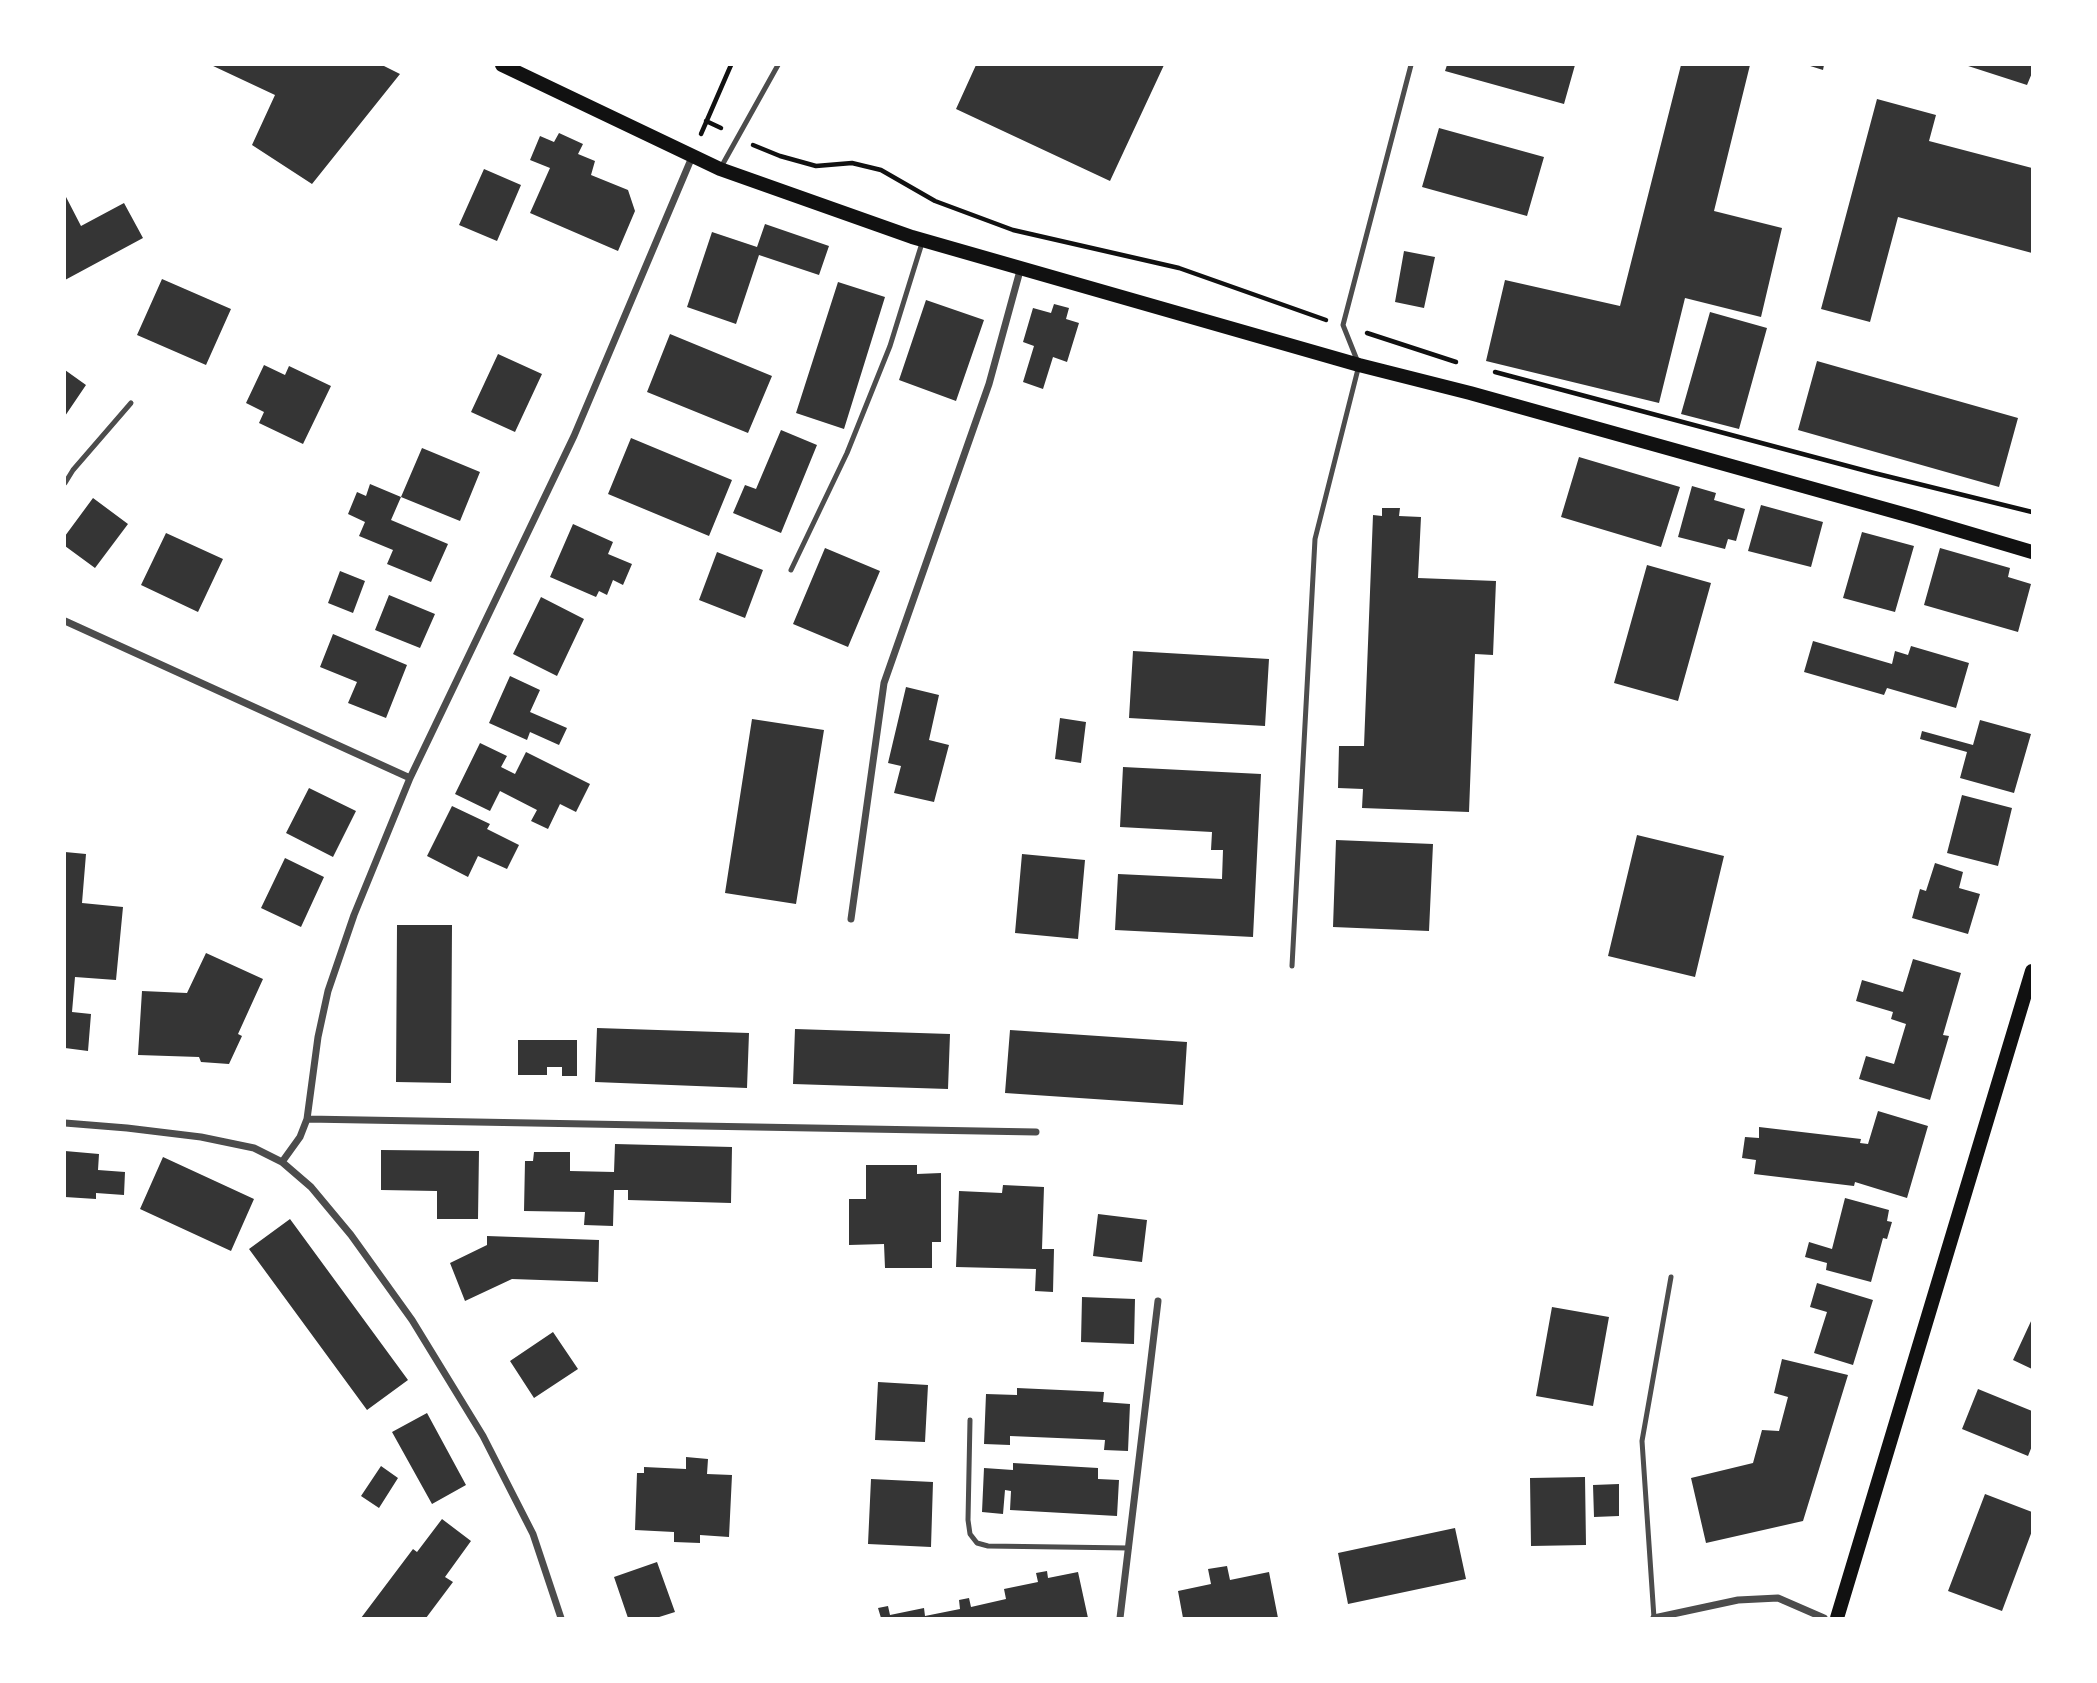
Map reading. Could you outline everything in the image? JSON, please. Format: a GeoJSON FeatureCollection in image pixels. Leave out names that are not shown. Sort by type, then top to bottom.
{"type":"FeatureCollection","features":[{"type":"Feature","properties":{"kind":"main road"},"geometry":{"type":"LineString","coordinates":[[502,65],[720,169],[923,240],[1359,365],[1483,397],[2032,552]]}},
{"type":"Feature","properties":{"kind":"main road"},"geometry":{"type":"LineString","coordinates":[[1837,1618],[2028,997],[2032,971]]}},
{"type":"Feature","properties":{"kind":"street"},"geometry":{"type":"LineString","coordinates":[[282,1162],[300,1137],[307,1119],[318,1037],[328,991],[354,915],[410,778],[574,436],[692,157]]}},
{"type":"Feature","properties":{"kind":"street"},"geometry":{"type":"LineString","coordinates":[[851,919],[884,682],[989,384],[1021,268]]}},
{"type":"Feature","properties":{"kind":"street"},"geometry":{"type":"LineString","coordinates":[[65,621],[410,778]]}},
{"type":"Feature","properties":{"kind":"street"},"geometry":{"type":"LineString","coordinates":[[307,1119],[1036,1132]]}},
{"type":"Feature","properties":{"kind":"street"},"geometry":{"type":"LineString","coordinates":[[65,1124],[201,1137],[254,1148],[282,1162],[311,1187],[351,1235],[412,1320],[483,1436],[533,1534],[561,1618]]}},
{"type":"Feature","properties":{"kind":"street"},"geometry":{"type":"LineString","coordinates":[[1120,1618],[1158,1301]]}},
{"type":"Feature","properties":{"kind":"street"},"geometry":{"type":"LineString","coordinates":[[1654,1618],[1738,1600],[1778,1598],[1824,1618]]}},
{"type":"Feature","properties":{"kind":"lane"},"geometry":{"type":"LineString","coordinates":[[720,169],[778,65]]}},
{"type":"Feature","properties":{"kind":"lane"},"geometry":{"type":"LineString","coordinates":[[1292,966],[1315,540],[1359,365],[1343,326],[1411,65]]}},
{"type":"Feature","properties":{"kind":"lane"},"geometry":{"type":"LineString","coordinates":[[792,570],[847,453],[880,370],[923,240]]}},
{"type":"Feature","properties":{"kind":"lane"},"geometry":{"type":"LineString","coordinates":[[65,483],[73,470],[131,403]]}},
{"type":"Feature","properties":{"kind":"lane"},"geometry":{"type":"LineString","coordinates":[[1654,1618],[1642,1441],[1671,1278]]}},
{"type":"Feature","properties":{"kind":"lane"},"geometry":{"type":"LineString","coordinates":[[971,1420],[968,1520],[970,1534],[977,1543],[988,1546],[1129,1548]]}},
{"type":"Feature","properties":{"kind":"path"},"geometry":{"type":"LineString","coordinates":[[692,157],[731,65]]}},
{"type":"Feature","properties":{"kind":"building"},"geometry":{"type":"Polygon","coordinates":[[[211,65],[382,65],[400,74],[312,184],[252,145],[275,95],[211,65]]]}},
{"type":"Feature","properties":{"kind":"building"},"geometry":{"type":"Polygon","coordinates":[[[976,65],[1164,65],[1110,181],[956,109],[976,65]]]}},
{"type":"Feature","properties":{"kind":"building"},"geometry":{"type":"Polygon","coordinates":[[[1447,65],[1575,65],[1564,104],[1445,71],[1447,65]]]}},
{"type":"Feature","properties":{"kind":"building"},"geometry":{"type":"Polygon","coordinates":[[[1681,65],[1750,65],[1714,211],[1782,228],[1761,317],[1685,298],[1659,403],[1486,361],[1505,280],[1620,306],[1681,65]]]}},
{"type":"Feature","properties":{"kind":"building"},"geometry":{"type":"Polygon","coordinates":[[[1807,65],[1824,65],[1823,70],[1807,65]]]}},
{"type":"Feature","properties":{"kind":"building"},"geometry":{"type":"Polygon","coordinates":[[[1965,65],[2032,65],[2032,73],[2027,85],[1965,65]]]}},
{"type":"Feature","properties":{"kind":"building"},"geometry":{"type":"Polygon","coordinates":[[[1877,99],[1936,115],[1929,141],[2032,168],[2032,253],[1898,217],[1870,322],[1821,309],[1877,99]]]}},
{"type":"Feature","properties":{"kind":"building"},"geometry":{"type":"Polygon","coordinates":[[[1439,128],[1544,157],[1527,216],[1422,187],[1439,128]]]}},
{"type":"Feature","properties":{"kind":"building"},"geometry":{"type":"Polygon","coordinates":[[[559,133],[583,144],[578,154],[595,161],[591,175],[628,190],[635,211],[618,251],[530,213],[550,168],[530,160],[540,136],[554,142],[559,133]]]}},
{"type":"Feature","properties":{"kind":"building"},"geometry":{"type":"Polygon","coordinates":[[[484,169],[521,185],[497,241],[459,225],[484,169]]]}},
{"type":"Feature","properties":{"kind":"building"},"geometry":{"type":"Polygon","coordinates":[[[65,195],[81,226],[124,203],[143,238],[65,280],[65,195]]]}},
{"type":"Feature","properties":{"kind":"building"},"geometry":{"type":"Polygon","coordinates":[[[765,224],[829,246],[819,275],[759,255],[736,324],[687,307],[712,232],[757,247],[765,224]]]}},
{"type":"Feature","properties":{"kind":"building"},"geometry":{"type":"Polygon","coordinates":[[[1404,251],[1435,257],[1424,308],[1395,302],[1404,251]]]}},
{"type":"Feature","properties":{"kind":"building"},"geometry":{"type":"Polygon","coordinates":[[[162,279],[231,309],[206,365],[137,335],[162,279]]]}},
{"type":"Feature","properties":{"kind":"building"},"geometry":{"type":"Polygon","coordinates":[[[838,282],[885,297],[844,429],[796,413],[838,282]]]}},
{"type":"Feature","properties":{"kind":"building"},"geometry":{"type":"Polygon","coordinates":[[[926,300],[984,320],[956,401],[899,380],[926,300]]]}},
{"type":"Feature","properties":{"kind":"building"},"geometry":{"type":"Polygon","coordinates":[[[1054,304],[1069,308],[1066,319],[1079,323],[1067,362],[1053,357],[1043,389],[1023,382],[1034,346],[1023,342],[1033,308],[1051,313],[1054,304]]]}},
{"type":"Feature","properties":{"kind":"building"},"geometry":{"type":"Polygon","coordinates":[[[1710,312],[1767,328],[1739,429],[1681,414],[1710,312]]]}},
{"type":"Feature","properties":{"kind":"building"},"geometry":{"type":"Polygon","coordinates":[[[670,334],[772,376],[748,433],[647,392],[670,334]]]}},
{"type":"Feature","properties":{"kind":"building"},"geometry":{"type":"Polygon","coordinates":[[[498,354],[542,374],[515,432],[471,412],[498,354]]]}},
{"type":"Feature","properties":{"kind":"building"},"geometry":{"type":"Polygon","coordinates":[[[1817,361],[2018,418],[1999,487],[1798,430],[1817,361]]]}},
{"type":"Feature","properties":{"kind":"building"},"geometry":{"type":"Polygon","coordinates":[[[264,365],[285,375],[289,366],[331,386],[303,444],[259,423],[264,412],[246,403],[264,365]]]}},
{"type":"Feature","properties":{"kind":"building"},"geometry":{"type":"Polygon","coordinates":[[[65,370],[86,385],[65,416],[65,370]]]}},
{"type":"Feature","properties":{"kind":"building"},"geometry":{"type":"Polygon","coordinates":[[[781,430],[817,445],[781,533],[733,513],[745,485],[756,489],[781,430]]]}},
{"type":"Feature","properties":{"kind":"building"},"geometry":{"type":"Polygon","coordinates":[[[631,438],[732,480],[709,536],[608,494],[631,438]]]}},
{"type":"Feature","properties":{"kind":"building"},"geometry":{"type":"Polygon","coordinates":[[[422,448],[480,472],[460,521],[401,497],[422,448]]]}},
{"type":"Feature","properties":{"kind":"building"},"geometry":{"type":"Polygon","coordinates":[[[1579,457],[1680,487],[1661,547],[1561,517],[1579,457]]]}},
{"type":"Feature","properties":{"kind":"building"},"geometry":{"type":"Polygon","coordinates":[[[370,484],[401,497],[391,520],[448,544],[431,582],[387,564],[393,550],[359,536],[365,522],[348,514],[357,492],[366,496],[370,484]]]}},
{"type":"Feature","properties":{"kind":"building"},"geometry":{"type":"Polygon","coordinates":[[[1692,486],[1716,493],[1714,500],[1745,509],[1736,541],[1728,539],[1725,549],[1678,537],[1692,486]]]}},
{"type":"Feature","properties":{"kind":"building"},"geometry":{"type":"Polygon","coordinates":[[[93,498],[128,524],[95,568],[65,546],[65,536],[93,498]]]}},
{"type":"Feature","properties":{"kind":"building"},"geometry":{"type":"Polygon","coordinates":[[[1761,505],[1823,522],[1811,567],[1748,551],[1761,505]]]}},
{"type":"Feature","properties":{"kind":"building"},"geometry":{"type":"Polygon","coordinates":[[[1382,508],[1400,508],[1399,516],[1421,517],[1418,578],[1496,581],[1493,655],[1475,654],[1469,812],[1362,808],[1363,789],[1338,788],[1339,746],[1364,746],[1373,515],[1382,516],[1382,508]]]}},
{"type":"Feature","properties":{"kind":"building"},"geometry":{"type":"Polygon","coordinates":[[[573,524],[613,542],[608,554],[632,564],[623,585],[613,580],[607,595],[599,591],[596,597],[550,577],[573,524]]]}},
{"type":"Feature","properties":{"kind":"building"},"geometry":{"type":"Polygon","coordinates":[[[1862,532],[1914,546],[1895,612],[1843,598],[1862,532]]]}},
{"type":"Feature","properties":{"kind":"building"},"geometry":{"type":"Polygon","coordinates":[[[166,533],[223,559],[198,612],[141,585],[166,533]]]}},
{"type":"Feature","properties":{"kind":"building"},"geometry":{"type":"Polygon","coordinates":[[[825,548],[880,571],[848,647],[793,624],[825,548]]]}},
{"type":"Feature","properties":{"kind":"building"},"geometry":{"type":"Polygon","coordinates":[[[1940,548],[2010,568],[2008,577],[2031,584],[2018,632],[1924,605],[1940,548]]]}},
{"type":"Feature","properties":{"kind":"building"},"geometry":{"type":"Polygon","coordinates":[[[717,552],[763,570],[745,618],[699,600],[717,552]]]}},
{"type":"Feature","properties":{"kind":"building"},"geometry":{"type":"Polygon","coordinates":[[[1647,565],[1711,583],[1678,701],[1614,683],[1647,565]]]}},
{"type":"Feature","properties":{"kind":"building"},"geometry":{"type":"Polygon","coordinates":[[[340,571],[365,581],[353,613],[328,603],[340,571]]]}},
{"type":"Feature","properties":{"kind":"building"},"geometry":{"type":"Polygon","coordinates":[[[389,595],[435,614],[420,648],[375,630],[389,595]]]}},
{"type":"Feature","properties":{"kind":"building"},"geometry":{"type":"Polygon","coordinates":[[[541,597],[584,619],[557,676],[513,654],[541,597]]]}},
{"type":"Feature","properties":{"kind":"building"},"geometry":{"type":"Polygon","coordinates":[[[333,634],[407,665],[386,718],[348,703],[357,682],[320,667],[333,634]]]}},
{"type":"Feature","properties":{"kind":"building"},"geometry":{"type":"Polygon","coordinates":[[[1813,641],[1892,664],[1895,651],[1908,655],[1911,646],[1969,663],[1956,708],[1887,688],[1884,695],[1804,672],[1813,641]]]}},
{"type":"Feature","properties":{"kind":"building"},"geometry":{"type":"Polygon","coordinates":[[[1133,651],[1269,659],[1265,726],[1129,718],[1133,651]]]}},
{"type":"Feature","properties":{"kind":"building"},"geometry":{"type":"Polygon","coordinates":[[[510,676],[540,690],[530,712],[567,728],[559,745],[530,732],[527,740],[489,723],[510,676]]]}},
{"type":"Feature","properties":{"kind":"building"},"geometry":{"type":"Polygon","coordinates":[[[906,687],[939,695],[929,740],[949,745],[934,802],[894,793],[901,766],[888,763],[906,687]]]}},
{"type":"Feature","properties":{"kind":"building"},"geometry":{"type":"Polygon","coordinates":[[[1060,718],[1086,722],[1081,763],[1055,759],[1060,718]]]}},
{"type":"Feature","properties":{"kind":"building"},"geometry":{"type":"Polygon","coordinates":[[[752,719],[824,730],[796,904],[725,893],[752,719]]]}},
{"type":"Feature","properties":{"kind":"building"},"geometry":{"type":"Polygon","coordinates":[[[1980,720],[2031,734],[2014,793],[1960,778],[1967,752],[1920,739],[1922,731],[1973,745],[1980,720]]]}},
{"type":"Feature","properties":{"kind":"building"},"geometry":{"type":"Polygon","coordinates":[[[480,743],[507,756],[501,767],[515,774],[526,752],[590,784],[576,812],[560,804],[548,829],[531,821],[537,810],[500,791],[490,811],[455,794],[480,743]]]}},
{"type":"Feature","properties":{"kind":"building"},"geometry":{"type":"Polygon","coordinates":[[[1123,767],[1261,774],[1253,937],[1115,930],[1118,874],[1222,879],[1223,850],[1211,850],[1212,832],[1120,827],[1123,767]]]}},
{"type":"Feature","properties":{"kind":"building"},"geometry":{"type":"Polygon","coordinates":[[[309,788],[356,811],[333,857],[286,833],[309,788]]]}},
{"type":"Feature","properties":{"kind":"building"},"geometry":{"type":"Polygon","coordinates":[[[1962,795],[2012,808],[1998,866],[1947,853],[1962,795]]]}},
{"type":"Feature","properties":{"kind":"building"},"geometry":{"type":"Polygon","coordinates":[[[452,806],[490,824],[487,829],[519,845],[507,869],[478,856],[468,877],[427,856],[452,806]]]}},
{"type":"Feature","properties":{"kind":"building"},"geometry":{"type":"Polygon","coordinates":[[[1637,835],[1724,856],[1695,977],[1608,956],[1637,835]]]}},
{"type":"Feature","properties":{"kind":"building"},"geometry":{"type":"Polygon","coordinates":[[[1336,840],[1433,844],[1429,931],[1333,927],[1336,840]]]}},
{"type":"Feature","properties":{"kind":"building"},"geometry":{"type":"Polygon","coordinates":[[[65,852],[86,854],[82,903],[123,907],[116,980],[75,977],[72,1012],[91,1014],[88,1051],[65,1048],[65,852]]]}},
{"type":"Feature","properties":{"kind":"building"},"geometry":{"type":"Polygon","coordinates":[[[1022,854],[1085,860],[1078,939],[1015,933],[1022,854]]]}},
{"type":"Feature","properties":{"kind":"building"},"geometry":{"type":"Polygon","coordinates":[[[285,858],[324,877],[301,927],[261,908],[285,858]]]}},
{"type":"Feature","properties":{"kind":"building"},"geometry":{"type":"Polygon","coordinates":[[[1935,863],[1963,872],[1959,888],[1980,894],[1968,934],[1912,918],[1920,889],[1926,891],[1935,863]]]}},
{"type":"Feature","properties":{"kind":"building"},"geometry":{"type":"Polygon","coordinates":[[[397,925],[452,925],[451,1083],[396,1082],[397,925]]]}},
{"type":"Feature","properties":{"kind":"building"},"geometry":{"type":"Polygon","coordinates":[[[206,953],[263,979],[238,1034],[242,1036],[229,1064],[201,1062],[199,1057],[138,1055],[142,991],[187,993],[206,953]]]}},
{"type":"Feature","properties":{"kind":"building"},"geometry":{"type":"Polygon","coordinates":[[[1913,959],[1961,973],[1943,1035],[1949,1036],[1930,1100],[1859,1079],[1866,1056],[1894,1064],[1906,1024],[1891,1019],[1893,1012],[1856,1001],[1862,980],[1903,992],[1913,959]]]}},
{"type":"Feature","properties":{"kind":"building"},"geometry":{"type":"Polygon","coordinates":[[[597,1028],[749,1033],[747,1088],[595,1082],[597,1028]]]}},
{"type":"Feature","properties":{"kind":"building"},"geometry":{"type":"Polygon","coordinates":[[[795,1029],[950,1034],[948,1089],[793,1084],[795,1029]]]}},
{"type":"Feature","properties":{"kind":"building"},"geometry":{"type":"Polygon","coordinates":[[[1010,1030],[1187,1042],[1183,1105],[1005,1093],[1010,1030]]]}},
{"type":"Feature","properties":{"kind":"building"},"geometry":{"type":"Polygon","coordinates":[[[518,1040],[577,1040],[577,1076],[562,1076],[562,1067],[547,1067],[547,1075],[518,1075],[518,1040]]]}},
{"type":"Feature","properties":{"kind":"building"},"geometry":{"type":"Polygon","coordinates":[[[1878,1111],[1928,1126],[1907,1198],[1855,1182],[1854,1186],[1754,1174],[1756,1160],[1742,1158],[1745,1137],[1759,1138],[1759,1127],[1861,1139],[1860,1143],[1868,1144],[1878,1111]]]}},
{"type":"Feature","properties":{"kind":"building"},"geometry":{"type":"Polygon","coordinates":[[[615,1144],[732,1147],[731,1203],[628,1200],[628,1190],[614,1190],[613,1226],[584,1225],[585,1212],[524,1211],[525,1161],[533,1161],[534,1152],[570,1152],[570,1171],[614,1172],[615,1144]]]}},
{"type":"Feature","properties":{"kind":"building"},"geometry":{"type":"Polygon","coordinates":[[[381,1150],[479,1151],[478,1219],[437,1219],[437,1191],[381,1190],[381,1150]]]}},
{"type":"Feature","properties":{"kind":"building"},"geometry":{"type":"Polygon","coordinates":[[[65,1151],[99,1154],[98,1170],[125,1172],[124,1195],[96,1193],[96,1199],[65,1197],[65,1151]]]}},
{"type":"Feature","properties":{"kind":"building"},"geometry":{"type":"Polygon","coordinates":[[[163,1157],[254,1199],[231,1251],[140,1209],[163,1157]]]}},
{"type":"Feature","properties":{"kind":"building"},"geometry":{"type":"Polygon","coordinates":[[[866,1165],[917,1165],[917,1174],[941,1173],[941,1242],[932,1242],[932,1268],[885,1268],[884,1244],[849,1245],[849,1199],[866,1199],[866,1165]]]}},
{"type":"Feature","properties":{"kind":"building"},"geometry":{"type":"Polygon","coordinates":[[[1003,1185],[1044,1187],[1042,1249],[1054,1249],[1053,1292],[1035,1291],[1036,1269],[956,1267],[959,1191],[1002,1193],[1003,1185]]]}},
{"type":"Feature","properties":{"kind":"building"},"geometry":{"type":"Polygon","coordinates":[[[1845,1198],[1889,1210],[1887,1221],[1892,1222],[1887,1239],[1883,1238],[1871,1282],[1826,1270],[1827,1263],[1805,1257],[1809,1242],[1832,1249],[1845,1198]]]}},
{"type":"Feature","properties":{"kind":"building"},"geometry":{"type":"Polygon","coordinates":[[[1098,1214],[1147,1220],[1142,1262],[1093,1256],[1098,1214]]]}},
{"type":"Feature","properties":{"kind":"building"},"geometry":{"type":"Polygon","coordinates":[[[290,1219],[408,1380],[367,1410],[249,1249],[290,1219]]]}},
{"type":"Feature","properties":{"kind":"building"},"geometry":{"type":"Polygon","coordinates":[[[487,1236],[599,1240],[598,1282],[512,1279],[465,1301],[450,1263],[487,1245],[487,1236]]]}},
{"type":"Feature","properties":{"kind":"building"},"geometry":{"type":"Polygon","coordinates":[[[1817,1283],[1873,1300],[1853,1365],[1814,1353],[1827,1312],[1810,1307],[1817,1283]]]}},
{"type":"Feature","properties":{"kind":"building"},"geometry":{"type":"Polygon","coordinates":[[[1082,1297],[1135,1299],[1134,1344],[1081,1342],[1082,1297]]]}},
{"type":"Feature","properties":{"kind":"building"},"geometry":{"type":"Polygon","coordinates":[[[1552,1307],[1609,1317],[1593,1406],[1536,1396],[1552,1307]]]}},
{"type":"Feature","properties":{"kind":"building"},"geometry":{"type":"Polygon","coordinates":[[[2032,1319],[2032,1369],[2013,1360],[2032,1319]]]}},
{"type":"Feature","properties":{"kind":"building"},"geometry":{"type":"Polygon","coordinates":[[[553,1332],[578,1369],[534,1398],[510,1361],[553,1332]]]}},
{"type":"Feature","properties":{"kind":"building"},"geometry":{"type":"Polygon","coordinates":[[[1782,1359],[1848,1375],[1803,1521],[1706,1543],[1691,1478],[1753,1463],[1762,1430],[1779,1431],[1788,1397],[1774,1393],[1782,1359]]]}},
{"type":"Feature","properties":{"kind":"building"},"geometry":{"type":"Polygon","coordinates":[[[878,1382],[928,1385],[925,1442],[875,1440],[878,1382]]]}},
{"type":"Feature","properties":{"kind":"building"},"geometry":{"type":"Polygon","coordinates":[[[1017,1388],[1104,1392],[1103,1402],[1130,1404],[1128,1451],[1104,1450],[1105,1440],[1010,1436],[1010,1445],[984,1444],[986,1394],[1017,1395],[1017,1388]]]}},
{"type":"Feature","properties":{"kind":"building"},"geometry":{"type":"Polygon","coordinates":[[[1978,1389],[2032,1411],[2032,1446],[2028,1456],[1962,1429],[1978,1389]]]}},
{"type":"Feature","properties":{"kind":"building"},"geometry":{"type":"Polygon","coordinates":[[[427,1413],[466,1485],[432,1504],[392,1432],[427,1413]]]}},
{"type":"Feature","properties":{"kind":"building"},"geometry":{"type":"Polygon","coordinates":[[[686,1457],[708,1459],[707,1474],[732,1475],[729,1537],[700,1535],[700,1543],[674,1542],[674,1532],[635,1530],[637,1473],[644,1473],[644,1467],[686,1469],[686,1457]]]}},
{"type":"Feature","properties":{"kind":"building"},"geometry":{"type":"Polygon","coordinates":[[[1013,1463],[1098,1468],[1098,1479],[1119,1480],[1117,1516],[1010,1510],[1011,1491],[1005,1490],[1003,1514],[982,1512],[984,1468],[1013,1470],[1013,1463]]]}},
{"type":"Feature","properties":{"kind":"building"},"geometry":{"type":"Polygon","coordinates":[[[381,1466],[398,1478],[379,1508],[361,1496],[381,1466]]]}},
{"type":"Feature","properties":{"kind":"building"},"geometry":{"type":"Polygon","coordinates":[[[1585,1477],[1586,1545],[1531,1546],[1530,1478],[1585,1477]]]}},
{"type":"Feature","properties":{"kind":"building"},"geometry":{"type":"Polygon","coordinates":[[[871,1479],[933,1482],[931,1547],[868,1544],[871,1479]]]}},
{"type":"Feature","properties":{"kind":"building"},"geometry":{"type":"Polygon","coordinates":[[[1619,1484],[1619,1516],[1594,1517],[1593,1485],[1619,1484]]]}},
{"type":"Feature","properties":{"kind":"building"},"geometry":{"type":"Polygon","coordinates":[[[1985,1494],[2032,1512],[2032,1531],[2002,1611],[1948,1591],[1985,1494]]]}},
{"type":"Feature","properties":{"kind":"building"},"geometry":{"type":"Polygon","coordinates":[[[442,1519],[471,1541],[445,1577],[453,1582],[426,1618],[361,1618],[413,1549],[417,1552],[442,1519]]]}},
{"type":"Feature","properties":{"kind":"building"},"geometry":{"type":"Polygon","coordinates":[[[1455,1528],[1466,1579],[1348,1604],[1338,1553],[1455,1528]]]}},
{"type":"Feature","properties":{"kind":"building"},"geometry":{"type":"Polygon","coordinates":[[[657,1562],[675,1612],[656,1618],[628,1618],[614,1577],[657,1562]]]}},
{"type":"Feature","properties":{"kind":"building"},"geometry":{"type":"Polygon","coordinates":[[[1227,1566],[1230,1580],[1269,1572],[1278,1618],[1183,1618],[1178,1591],[1211,1584],[1208,1569],[1227,1566]]]}},
{"type":"Feature","properties":{"kind":"building"},"geometry":{"type":"Polygon","coordinates":[[[1047,1571],[1048,1578],[1078,1572],[1088,1618],[881,1618],[878,1608],[888,1606],[890,1615],[924,1608],[925,1616],[960,1609],[959,1600],[969,1598],[971,1607],[1006,1599],[1004,1589],[1038,1582],[1036,1573],[1047,1571]]]}}]}
